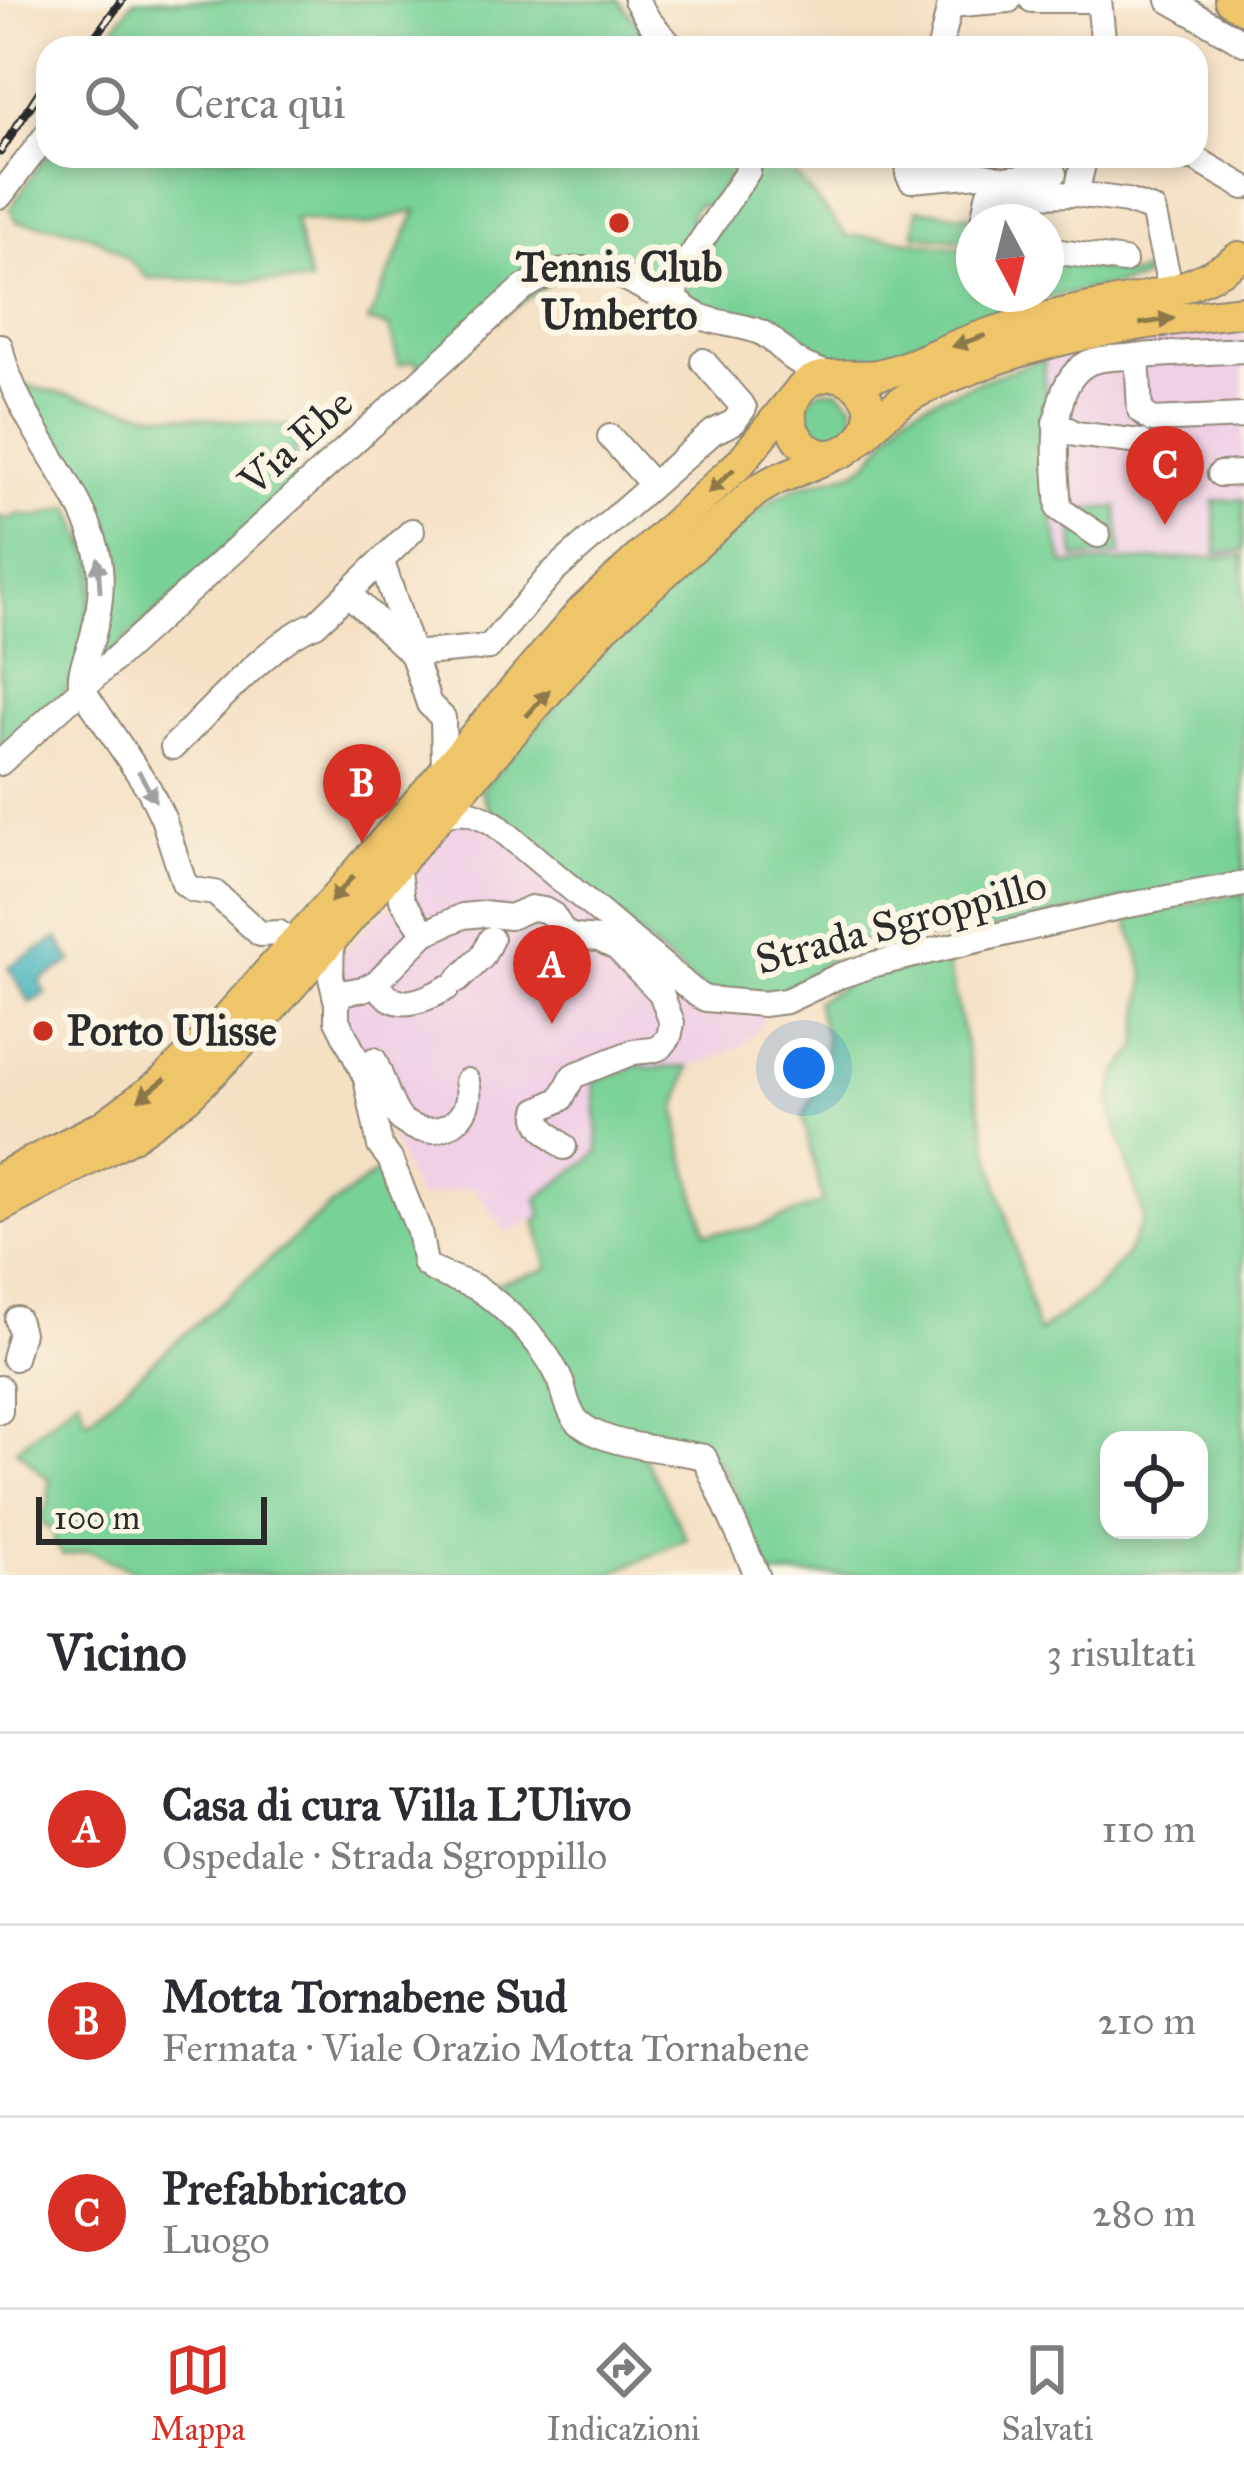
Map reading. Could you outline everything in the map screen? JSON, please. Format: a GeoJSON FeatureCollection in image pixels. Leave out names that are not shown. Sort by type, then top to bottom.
{"type":"FeatureCollection","features":[{"type":"Feature","properties":{"kind":"main road"},"geometry":{"type":"LineString","coordinates":[[1230,0],[1244,9]]}},
{"type":"Feature","properties":{"kind":"main road"},"geometry":{"type":"LineString","coordinates":[[1242,253],[1233,272],[1244,300]]}},
{"type":"Feature","properties":{"kind":"main road"},"geometry":{"type":"LineString","coordinates":[[0,1178],[104,1124],[160,1084],[219,1027],[581,612],[740,463],[814,379],[879,374],[1044,318],[1188,285],[1222,270],[1242,253]]}},
{"type":"Feature","properties":{"kind":"main road"},"geometry":{"type":"LineString","coordinates":[[0,1207],[104,1154],[187,1096],[296,981],[604,627],[755,490],[853,446],[909,395],[1006,355],[1106,328],[1244,311]]}},
{"type":"Feature","properties":{"kind":"main road"},"geometry":{"type":"LineString","coordinates":[[792,405],[798,438],[814,452],[853,446],[869,420],[866,398],[852,382],[837,376]]}},
{"type":"Feature","properties":{"kind":"street"},"geometry":{"type":"LineString","coordinates":[[636,0],[662,36]]}},
{"type":"Feature","properties":{"kind":"street"},"geometry":{"type":"LineString","coordinates":[[943,36],[950,4],[1009,0]]}},
{"type":"Feature","properties":{"kind":"street"},"geometry":{"type":"LineString","coordinates":[[1032,0],[1087,0]]}},
{"type":"Feature","properties":{"kind":"street"},"geometry":{"type":"LineString","coordinates":[[1100,0],[1103,36]]}},
{"type":"Feature","properties":{"kind":"street"},"geometry":{"type":"LineString","coordinates":[[1169,0],[1244,43]]}},
{"type":"Feature","properties":{"kind":"street"},"geometry":{"type":"LineString","coordinates":[[0,196],[36,149]]}},
{"type":"Feature","properties":{"kind":"street"},"geometry":{"type":"LineString","coordinates":[[1208,166],[1244,187]]}},
{"type":"Feature","properties":{"kind":"street"},"geometry":{"type":"LineString","coordinates":[[675,297],[677,277],[748,168]]}},
{"type":"Feature","properties":{"kind":"street"},"geometry":{"type":"LineString","coordinates":[[910,168],[911,180],[1054,175]]}},
{"type":"Feature","properties":{"kind":"street"},"geometry":{"type":"LineString","coordinates":[[1076,194],[1082,168]]}},
{"type":"Feature","properties":{"kind":"street"},"geometry":{"type":"LineString","coordinates":[[986,204],[988,196],[1076,194],[1153,209],[1168,277]]}},
{"type":"Feature","properties":{"kind":"street"},"geometry":{"type":"LineString","coordinates":[[1064,253],[1124,261]]}},
{"type":"Feature","properties":{"kind":"street"},"geometry":{"type":"LineString","coordinates":[[1044,318],[1077,299],[1242,253]]}},
{"type":"Feature","properties":{"kind":"street","name":"Via Ebe"},"geometry":{"type":"LineString","coordinates":[[0,763],[523,289],[549,274],[583,268],[614,273],[662,298],[675,297],[693,313],[758,331],[795,361],[837,376]]}},
{"type":"Feature","properties":{"kind":"street"},"geometry":{"type":"LineString","coordinates":[[743,329],[771,355],[792,405]]}},
{"type":"Feature","properties":{"kind":"street"},"geometry":{"type":"LineString","coordinates":[[0,346],[14,391],[97,550],[100,602],[79,678],[82,689],[149,789],[184,883],[193,890],[215,893],[260,934],[278,933],[292,945]]}},
{"type":"Feature","properties":{"kind":"street"},"geometry":{"type":"LineString","coordinates":[[1098,535],[1059,509],[1055,422],[1069,381],[1089,363],[1244,350]]}},
{"type":"Feature","properties":{"kind":"street"},"geometry":{"type":"LineString","coordinates":[[1137,356],[1140,410],[1152,420],[1244,416]]}},
{"type":"Feature","properties":{"kind":"street"},"geometry":{"type":"LineString","coordinates":[[349,594],[412,654],[489,647],[552,573],[713,432],[734,422],[744,408],[703,361]]}},
{"type":"Feature","properties":{"kind":"street"},"geometry":{"type":"LineString","coordinates":[[1055,422],[1076,434],[1140,442]]}},
{"type":"Feature","properties":{"kind":"street"},"geometry":{"type":"LineString","coordinates":[[610,437],[652,484]]}},
{"type":"Feature","properties":{"kind":"street"},"geometry":{"type":"LineString","coordinates":[[173,747],[244,677],[301,629],[316,624],[412,531]]}},
{"type":"Feature","properties":{"kind":"street"},"geometry":{"type":"LineString","coordinates":[[382,562],[429,704],[443,718],[444,771]]}},
{"type":"Feature","properties":{"kind":"street"},"geometry":{"type":"LineString","coordinates":[[443,718],[492,716]]}},
{"type":"Feature","properties":{"kind":"street"},"geometry":{"type":"LineString","coordinates":[[484,765],[475,791],[495,824]]}},
{"type":"Feature","properties":{"kind":"street"},"geometry":{"type":"LineString","coordinates":[[440,815],[469,811],[495,824]]}},
{"type":"Feature","properties":{"kind":"street","name":"Strada Sgroppillo"},"geometry":{"type":"LineString","coordinates":[[495,824],[706,999],[786,1001],[875,964],[1123,906],[1244,884]]}},
{"type":"Feature","properties":{"kind":"street"},"geometry":{"type":"LineString","coordinates":[[397,865],[402,900],[424,933]]}},
{"type":"Feature","properties":{"kind":"street"},"geometry":{"type":"LineString","coordinates":[[363,904],[402,900]]}},
{"type":"Feature","properties":{"kind":"street"},"geometry":{"type":"LineString","coordinates":[[564,1147],[540,1124],[538,1110],[561,1099],[573,1076],[662,1046],[669,1037],[672,1023],[661,993],[617,948],[564,932],[544,910],[531,908],[510,917],[463,916],[424,933],[349,989],[337,1020],[366,1078],[380,1146],[390,1159],[419,1231],[425,1264],[442,1276],[477,1288],[518,1323],[559,1378],[578,1422],[644,1448],[704,1457],[757,1575]]}},
{"type":"Feature","properties":{"kind":"street"},"geometry":{"type":"LineString","coordinates":[[332,939],[330,959],[349,989],[353,1017],[396,1113],[405,1123],[421,1129],[457,1122],[470,1094],[467,1081]]}},
{"type":"Feature","properties":{"kind":"street"},"geometry":{"type":"LineString","coordinates":[[296,981],[314,978],[401,1004],[453,984],[482,957],[491,939]]}},
{"type":"Feature","properties":{"kind":"street"},"geometry":{"type":"LineString","coordinates":[[5,1363],[20,1334],[16,1319]]}},
{"type":"Feature","properties":{"kind":"street"},"geometry":{"type":"LineString","coordinates":[[0,1388],[1,1411]]}},
{"type":"Feature","properties":{"kind":"shaded area"},"geometry":{"type":"Polygon","coordinates":[[[1244,328],[1244,556],[1064,565],[1050,509],[1044,358],[1244,328]]]}},
{"type":"Feature","properties":{"kind":"shaded area"},"geometry":{"type":"Polygon","coordinates":[[[467,814],[768,1010],[743,1045],[721,1056],[689,1067],[637,1065],[599,1152],[537,1199],[542,1217],[506,1232],[473,1187],[417,1199],[348,1036],[339,958],[385,907],[395,908],[405,882],[459,816],[467,814]]]}},
{"type":"Feature","properties":{"kind":"green space"},"geometry":{"type":"Polygon","coordinates":[[[134,0],[618,0],[648,36],[108,36],[134,0]]]}},
{"type":"Feature","properties":{"kind":"green space"},"geometry":{"type":"Polygon","coordinates":[[[37,168],[734,168],[709,208],[698,204],[689,217],[698,226],[656,286],[583,260],[420,373],[416,360],[399,365],[389,327],[368,322],[417,210],[364,226],[294,219],[310,283],[147,278],[104,242],[57,226],[18,222],[10,209],[37,168]]]}},
{"type":"Feature","properties":{"kind":"green space"},"geometry":{"type":"Polygon","coordinates":[[[753,168],[789,168],[847,236],[956,248],[956,312],[1000,312],[865,363],[846,364],[816,359],[726,313],[689,300],[684,282],[753,168]]]}},
{"type":"Feature","properties":{"kind":"green space"},"geometry":{"type":"Polygon","coordinates":[[[917,209],[956,214],[956,240],[914,235],[917,209]]]}},
{"type":"Feature","properties":{"kind":"green space"},"geometry":{"type":"Polygon","coordinates":[[[1064,264],[1133,274],[1145,271],[1141,280],[1064,294],[1064,264]]]}},
{"type":"Feature","properties":{"kind":"green space"},"geometry":{"type":"Polygon","coordinates":[[[1044,358],[1050,509],[1064,564],[1244,556],[1244,875],[959,936],[850,942],[781,993],[708,994],[489,809],[481,790],[622,631],[738,525],[802,485],[853,472],[868,463],[906,412],[1044,358]]]}},
{"type":"Feature","properties":{"kind":"green space"},"geometry":{"type":"Polygon","coordinates":[[[18,384],[149,413],[297,427],[293,488],[90,673],[88,510],[102,502],[90,480],[76,487],[18,384]]]}},
{"type":"Feature","properties":{"kind":"green space"},"geometry":{"type":"Polygon","coordinates":[[[819,390],[838,390],[852,403],[855,422],[844,438],[817,442],[800,411],[819,390]]]}},
{"type":"Feature","properties":{"kind":"green space"},"geometry":{"type":"Polygon","coordinates":[[[1244,499],[1244,551],[1217,553],[1214,501],[1244,499]]]}},
{"type":"Feature","properties":{"kind":"green space"},"geometry":{"type":"Polygon","coordinates":[[[71,507],[94,566],[83,660],[62,696],[0,753],[0,516],[8,520],[18,514],[35,517],[71,507]]]}},
{"type":"Feature","properties":{"kind":"green space"},"geometry":{"type":"Polygon","coordinates":[[[1117,507],[1121,555],[1075,558],[1072,510],[1117,507]]]}},
{"type":"Feature","properties":{"kind":"green space"},"geometry":{"type":"Polygon","coordinates":[[[1244,893],[1244,1575],[768,1575],[717,1460],[647,1445],[580,1416],[488,1286],[548,1269],[536,1220],[542,1217],[537,1199],[599,1152],[594,1082],[637,1065],[689,1067],[677,1109],[681,1143],[706,1233],[753,1229],[823,1202],[803,1117],[824,1073],[826,1038],[816,1001],[868,973],[946,956],[993,1166],[1038,1333],[1095,1291],[1126,1255],[1144,1218],[1110,1105],[1117,1073],[1138,1048],[1145,974],[1126,916],[1244,893]]]}},
{"type":"Feature","properties":{"kind":"green space"},"geometry":{"type":"Polygon","coordinates":[[[388,1164],[414,1235],[413,1267],[472,1291],[531,1344],[563,1411],[644,1457],[687,1539],[608,1575],[142,1575],[90,1551],[63,1555],[42,1518],[50,1500],[50,1480],[16,1449],[78,1397],[87,1420],[326,1210],[388,1164]]]}},
{"type":"Feature","properties":{"kind":"water"},"geometry":{"type":"Polygon","coordinates":[[[58,938],[72,962],[40,981],[46,994],[30,1003],[8,967],[58,938]]]}},
{"type":"Feature","properties":{"kind":"railway"},"geometry":{"type":"LineString","coordinates":[[96,36],[122,0]]}},
{"type":"Feature","properties":{"kind":"railway"},"geometry":{"type":"LineString","coordinates":[[0,152],[36,97]]}},
{"type":"Feature","properties":{"kind":"place","name":"Tennis Club Umberto"},"geometry":{"type":"Point","coordinates":[619,223]}},
{"type":"Feature","properties":{"kind":"place","name":"Prefabbricato"},"geometry":{"type":"Point","coordinates":[1165,525]}},
{"type":"Feature","properties":{"kind":"place","name":"Motta Tornabene Sud"},"geometry":{"type":"Point","coordinates":[362,843]}},
{"type":"Feature","properties":{"kind":"place","name":"Casa di cura Villa L'Ulivo"},"geometry":{"type":"Point","coordinates":[552,1024]}},
{"type":"Feature","properties":{"kind":"place","name":"Porto Ulisse"},"geometry":{"type":"Point","coordinates":[43,1031]}}]}
